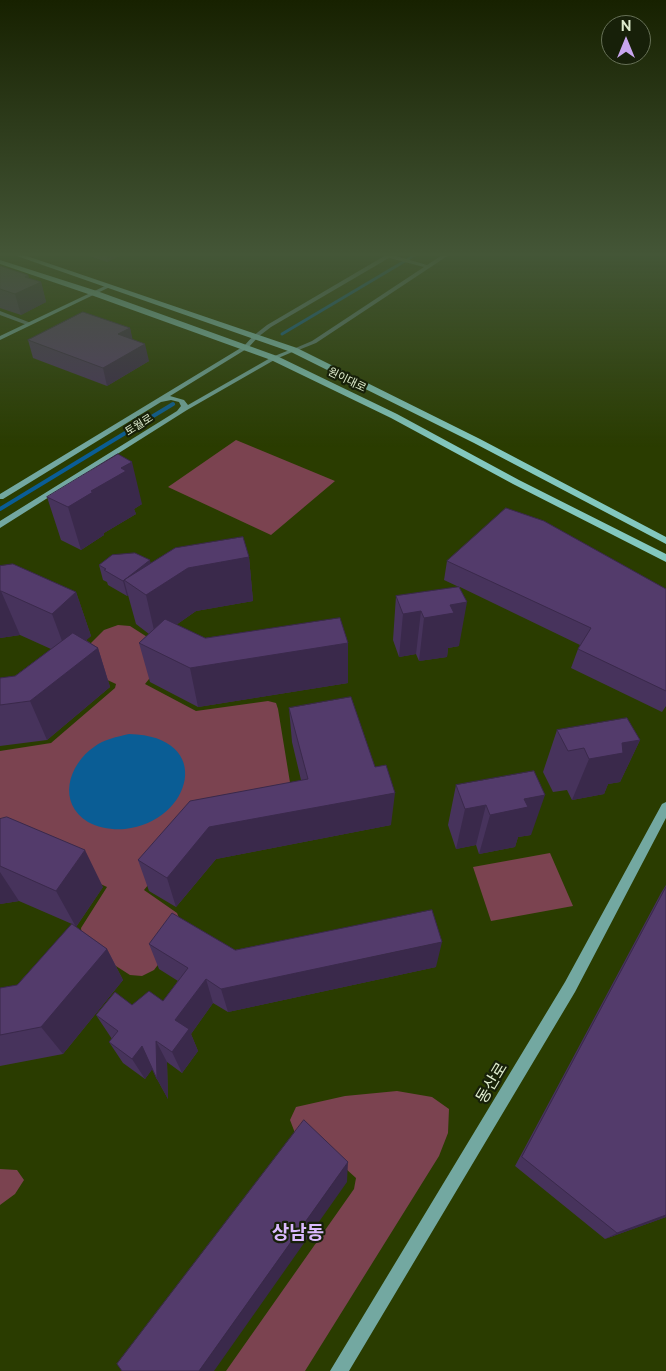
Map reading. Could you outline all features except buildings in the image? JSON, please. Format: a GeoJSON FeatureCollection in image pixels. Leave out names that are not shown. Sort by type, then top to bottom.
{"type":"FeatureCollection","features":[{"type":"Feature","properties":{"kind":"main road","name":"원이대로"},"geometry":{"type":"LineString","coordinates":[[167,319],[274,358],[394,416],[516,482],[666,558]]}},
{"type":"Feature","properties":{"kind":"main road","name":"원이대로"},"geometry":{"type":"LineString","coordinates":[[206,319],[294,350],[460,433],[666,541]]}},
{"type":"Feature","properties":{"kind":"street"},"geometry":{"type":"LineString","coordinates":[[15,319],[28,324]]}},
{"type":"Feature","properties":{"kind":"street"},"geometry":{"type":"LineString","coordinates":[[0,338],[39,319]]}},
{"type":"Feature","properties":{"kind":"street"},"geometry":{"type":"LineString","coordinates":[[256,336],[281,319]]}},
{"type":"Feature","properties":{"kind":"street"},"geometry":{"type":"LineString","coordinates":[[294,350],[314,342],[349,319]]}},
{"type":"Feature","properties":{"kind":"street","name":"토월로"},"geometry":{"type":"LineString","coordinates":[[0,497],[246,347],[256,336]]}},
{"type":"Feature","properties":{"kind":"street","name":"토월로"},"geometry":{"type":"LineString","coordinates":[[0,526],[180,412],[274,358],[294,350]]}},
{"type":"Feature","properties":{"kind":"street"},"geometry":{"type":"LineString","coordinates":[[159,401],[171,398],[182,401],[185,406],[180,412]]}},
{"type":"Feature","properties":{"kind":"street","name":"동산로"},"geometry":{"type":"LineString","coordinates":[[339,1371],[570,987],[666,808]]}},
{"type":"Feature","properties":{"kind":"shaded area"},"geometry":{"type":"Polygon","coordinates":[[[236,440],[335,481],[271,535],[168,487],[236,440]]]}},
{"type":"Feature","properties":{"kind":"shaded area"},"geometry":{"type":"Polygon","coordinates":[[[118,625],[130,626],[155,642],[161,664],[145,684],[196,711],[268,701],[276,703],[294,807],[193,830],[144,890],[177,913],[182,925],[179,937],[154,970],[142,976],[130,975],[83,945],[81,928],[107,887],[29,851],[0,856],[0,751],[51,743],[115,688],[116,684],[86,670],[78,656],[104,630],[118,625]]]}},
{"type":"Feature","properties":{"kind":"shaded area"},"geometry":{"type":"Polygon","coordinates":[[[550,853],[573,906],[491,921],[473,867],[550,853]]]}},
{"type":"Feature","properties":{"kind":"shaded area"},"geometry":{"type":"Polygon","coordinates":[[[397,1091],[432,1097],[449,1109],[448,1133],[439,1156],[305,1371],[226,1371],[354,1189],[356,1178],[314,1140],[295,1133],[290,1120],[296,1107],[345,1096],[397,1091]]]}},
{"type":"Feature","properties":{"kind":"shaded area"},"geometry":{"type":"Polygon","coordinates":[[[0,1169],[17,1170],[24,1180],[15,1194],[0,1205],[0,1169]]]}},
{"type":"Feature","properties":{"kind":"water"},"geometry":{"type":"Polygon","coordinates":[[[129,734],[157,738],[174,749],[184,763],[185,780],[179,796],[166,811],[148,823],[125,829],[110,829],[97,826],[78,814],[72,805],[69,795],[73,774],[85,755],[98,744],[129,734]]]}},
{"type":"Feature","properties":{"kind":"waterway"},"geometry":{"type":"LineString","coordinates":[[282,334],[307,319]]}},
{"type":"Feature","properties":{"kind":"waterway"},"geometry":{"type":"LineString","coordinates":[[0,509],[173,404]]}},
{"type":"Feature","properties":{"kind":"district","name":"상남동"},"geometry":{"type":"Point","coordinates":[298,1233]}}]}
